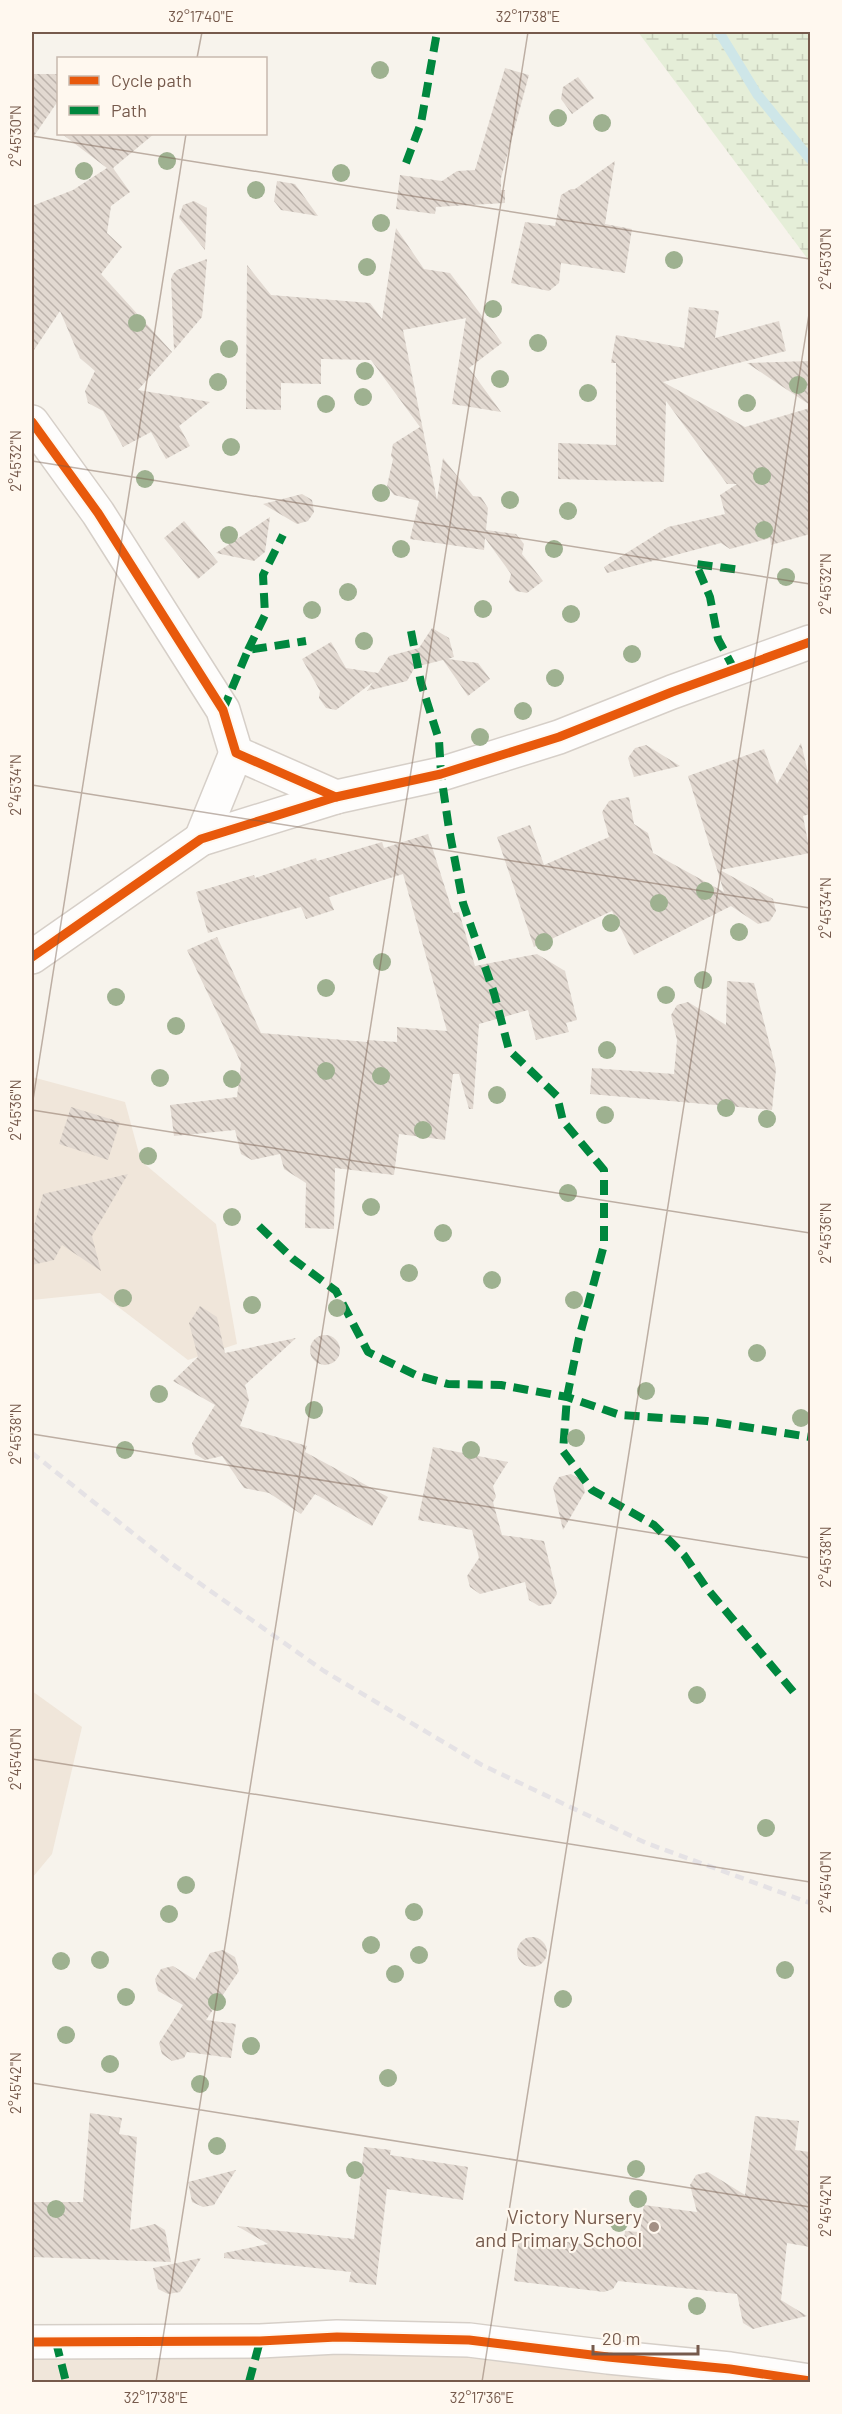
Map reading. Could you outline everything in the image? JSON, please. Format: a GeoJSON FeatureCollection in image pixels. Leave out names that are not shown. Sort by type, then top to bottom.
{"type":"FeatureCollection","features":[{"type":"Feature","properties":{"kind":"street"},"geometry":{"type":"LineString","coordinates":[[32,422],[98,513],[223,710],[236,753],[201,839]]}},
{"type":"Feature","properties":{"kind":"street"},"geometry":{"type":"LineString","coordinates":[[32,957],[201,839],[336,797],[441,774],[559,737],[672,692],[810,642]]}},
{"type":"Feature","properties":{"kind":"street"},"geometry":{"type":"LineString","coordinates":[[236,753],[336,797]]}},
{"type":"Feature","properties":{"kind":"street"},"geometry":{"type":"LineString","coordinates":[[32,2342],[260,2342],[337,2337],[470,2340],[608,2358],[730,2369],[810,2381]]}},
{"type":"Feature","properties":{"kind":"shaded area"},"geometry":{"type":"Polygon","coordinates":[[[32,1077],[125,1102],[141,1161],[216,1224],[237,1344],[188,1360],[100,1293],[32,1300],[32,1077]]]}},
{"type":"Feature","properties":{"kind":"shaded area"},"geometry":{"type":"Polygon","coordinates":[[[32,1691],[82,1727],[52,1854],[32,1878],[32,1691]]]}},
{"type":"Feature","properties":{"kind":"shaded area"},"geometry":{"type":"Polygon","coordinates":[[[323,2340],[755,2382],[32,2382],[32,2349],[323,2340]]]}},
{"type":"Feature","properties":{"kind":"green space"},"geometry":{"type":"Polygon","coordinates":[[[638,32],[810,32],[810,262],[638,32]]]}},
{"type":"Feature","properties":{"kind":"building"},"geometry":{"type":"Polygon","coordinates":[[[505,68],[529,75],[501,178],[501,190],[505,190],[505,203],[436,207],[435,214],[396,209],[400,175],[442,181],[457,171],[475,170],[505,68]]]}},
{"type":"Feature","properties":{"kind":"building"},"geometry":{"type":"Polygon","coordinates":[[[32,74],[57,74],[57,102],[32,139],[32,74]]]}},
{"type":"Feature","properties":{"kind":"building"},"geometry":{"type":"Polygon","coordinates":[[[578,77],[594,98],[572,114],[561,99],[563,87],[578,77]]]}},
{"type":"Feature","properties":{"kind":"building"},"geometry":{"type":"Polygon","coordinates":[[[63,135],[153,135],[113,168],[130,192],[111,206],[107,233],[122,247],[101,274],[172,352],[138,390],[210,402],[179,426],[190,446],[166,459],[151,432],[123,447],[103,411],[88,403],[85,391],[95,371],[80,358],[60,311],[32,353],[32,206],[73,190],[107,168],[63,135]]]}},
{"type":"Feature","properties":{"kind":"building"},"geometry":{"type":"Polygon","coordinates":[[[615,161],[605,224],[632,229],[625,273],[561,263],[559,283],[549,291],[511,283],[525,222],[555,226],[561,195],[575,189],[615,161]]]}},
{"type":"Feature","properties":{"kind":"building"},"geometry":{"type":"Polygon","coordinates":[[[277,181],[295,184],[318,216],[281,210],[274,201],[277,181]]]}},
{"type":"Feature","properties":{"kind":"building"},"geometry":{"type":"Polygon","coordinates":[[[194,201],[207,208],[205,250],[179,218],[183,205],[194,201]]]}},
{"type":"Feature","properties":{"kind":"building"},"geometry":{"type":"Polygon","coordinates":[[[396,228],[424,269],[450,273],[502,343],[469,368],[501,412],[452,404],[466,318],[403,330],[437,500],[443,458],[473,496],[481,497],[488,508],[486,530],[516,534],[524,544],[522,554],[543,581],[527,593],[516,591],[509,582],[511,574],[485,538],[484,550],[410,539],[419,501],[394,495],[387,486],[393,459],[391,456],[393,444],[420,427],[371,360],[321,359],[321,384],[281,383],[281,410],[246,409],[247,265],[271,295],[370,303],[382,319],[396,228]]]}},
{"type":"Feature","properties":{"kind":"building"},"geometry":{"type":"Polygon","coordinates":[[[207,259],[202,317],[174,350],[171,279],[177,270],[207,259]]]}},
{"type":"Feature","properties":{"kind":"building"},"geometry":{"type":"Polygon","coordinates":[[[689,307],[719,311],[715,338],[779,321],[786,351],[663,382],[745,427],[810,408],[810,534],[771,545],[770,538],[730,549],[721,543],[607,573],[604,567],[668,527],[725,514],[720,495],[737,484],[727,484],[666,401],[664,482],[558,479],[558,443],[616,445],[616,363],[611,363],[616,335],[684,348],[689,307]]]}},
{"type":"Feature","properties":{"kind":"building"},"geometry":{"type":"Polygon","coordinates":[[[810,361],[810,405],[747,363],[810,361]]]}},
{"type":"Feature","properties":{"kind":"building"},"geometry":{"type":"Polygon","coordinates":[[[302,494],[312,500],[314,512],[308,521],[297,524],[263,504],[302,494]]]}},
{"type":"Feature","properties":{"kind":"building"},"geometry":{"type":"Polygon","coordinates":[[[270,517],[265,552],[254,561],[216,553],[270,517]]]}},
{"type":"Feature","properties":{"kind":"building"},"geometry":{"type":"Polygon","coordinates":[[[184,521],[218,562],[198,579],[164,538],[184,521]]]}},
{"type":"Feature","properties":{"kind":"building"},"geometry":{"type":"Polygon","coordinates":[[[432,628],[449,638],[454,657],[448,659],[478,663],[490,679],[468,696],[443,660],[415,667],[407,681],[367,691],[373,682],[336,710],[326,708],[319,698],[320,691],[302,659],[331,642],[346,668],[378,673],[389,656],[419,648],[432,628]]]}},
{"type":"Feature","properties":{"kind":"building"},"geometry":{"type":"Polygon","coordinates":[[[801,743],[810,781],[810,814],[803,816],[810,853],[720,870],[773,899],[776,911],[770,921],[758,924],[731,906],[634,955],[612,911],[534,947],[497,837],[530,825],[544,865],[609,837],[602,812],[609,801],[629,797],[634,824],[648,833],[653,853],[724,892],[688,776],[764,749],[777,784],[801,743]]]}},
{"type":"Feature","properties":{"kind":"building"},"geometry":{"type":"Polygon","coordinates":[[[646,745],[680,766],[634,777],[628,758],[635,748],[646,745]]]}},
{"type":"Feature","properties":{"kind":"building"},"geometry":{"type":"Polygon","coordinates":[[[428,834],[453,913],[459,912],[475,966],[537,954],[565,971],[577,1020],[566,1023],[569,1032],[536,1040],[528,1010],[479,1024],[473,1109],[469,1109],[459,1074],[453,1074],[445,1140],[399,1134],[394,1175],[335,1168],[334,1229],[305,1228],[306,1183],[284,1169],[280,1154],[252,1160],[241,1154],[235,1130],[174,1136],[170,1105],[237,1097],[241,1063],[187,950],[217,937],[261,1033],[367,1042],[367,1040],[397,1042],[397,1027],[447,1031],[403,874],[329,897],[334,910],[306,919],[301,907],[208,933],[196,892],[254,875],[255,878],[316,858],[317,861],[382,842],[384,848],[428,834]]]}},
{"type":"Feature","properties":{"kind":"building"},"geometry":{"type":"Polygon","coordinates":[[[727,981],[754,983],[776,1069],[772,1110],[590,1094],[592,1068],[674,1074],[677,1040],[671,1015],[677,1005],[688,1002],[726,1025],[727,981]]]}},
{"type":"Feature","properties":{"kind":"building"},"geometry":{"type":"Polygon","coordinates":[[[71,1107],[120,1122],[108,1160],[59,1144],[71,1107]]]}},
{"type":"Feature","properties":{"kind":"building"},"geometry":{"type":"Polygon","coordinates":[[[128,1174],[92,1236],[101,1271],[62,1245],[54,1260],[32,1265],[32,1233],[43,1194],[128,1174]]]}},
{"type":"Feature","properties":{"kind":"building"},"geometry":{"type":"Polygon","coordinates":[[[200,1306],[217,1317],[225,1353],[296,1338],[245,1385],[249,1400],[240,1426],[307,1446],[305,1452],[388,1497],[372,1526],[315,1494],[301,1514],[269,1493],[244,1488],[222,1456],[205,1460],[195,1454],[192,1443],[215,1405],[173,1381],[198,1357],[189,1323],[200,1306]]]}},
{"type":"Feature","properties":{"kind":"building"},"geometry":{"type":"Polygon","coordinates":[[[325,1335],[331,1336],[339,1344],[339,1356],[331,1364],[325,1365],[319,1364],[311,1356],[310,1350],[311,1344],[319,1336],[325,1335]]]}},
{"type":"Feature","properties":{"kind":"building"},"geometry":{"type":"Polygon","coordinates":[[[433,1447],[508,1462],[493,1486],[496,1497],[493,1502],[502,1535],[544,1541],[557,1594],[551,1604],[539,1606],[529,1600],[525,1582],[480,1594],[470,1587],[467,1576],[479,1558],[472,1530],[418,1520],[433,1447]]]}},
{"type":"Feature","properties":{"kind":"building"},"geometry":{"type":"Polygon","coordinates":[[[571,1474],[582,1480],[585,1492],[563,1530],[553,1487],[559,1477],[571,1474]]]}},
{"type":"Feature","properties":{"kind":"building"},"geometry":{"type":"Polygon","coordinates":[[[532,1937],[538,1938],[546,1946],[546,1958],[538,1966],[532,1967],[526,1966],[518,1958],[517,1952],[518,1946],[526,1938],[532,1937]]]}},
{"type":"Feature","properties":{"kind":"building"},"geometry":{"type":"Polygon","coordinates":[[[223,1950],[235,1957],[239,1971],[206,2020],[236,2024],[231,2058],[187,2052],[184,2058],[172,2061],[162,2054],[159,2043],[183,2005],[158,1991],[155,1979],[161,1969],[173,1966],[195,1980],[210,1953],[223,1950]]]}},
{"type":"Feature","properties":{"kind":"building"},"geometry":{"type":"Polygon","coordinates":[[[90,2113],[122,2118],[119,2134],[137,2137],[130,2230],[155,2224],[165,2230],[171,2262],[32,2257],[32,2202],[83,2202],[90,2113]]]}},
{"type":"Feature","properties":{"kind":"building"},"geometry":{"type":"Polygon","coordinates":[[[755,2116],[799,2121],[795,2150],[810,2152],[810,2247],[787,2243],[781,2300],[807,2316],[753,2329],[743,2323],[737,2294],[618,2281],[613,2289],[604,2292],[514,2281],[519,2236],[623,2249],[625,2231],[640,2232],[644,2205],[697,2212],[690,2185],[696,2175],[708,2172],[745,2195],[755,2116]]]}},
{"type":"Feature","properties":{"kind":"building"},"geometry":{"type":"Polygon","coordinates":[[[364,2147],[391,2150],[390,2155],[468,2167],[463,2200],[387,2189],[376,2285],[349,2282],[351,2272],[224,2258],[224,2253],[268,2244],[237,2226],[354,2239],[364,2147]]]}},
{"type":"Feature","properties":{"kind":"building"},"geometry":{"type":"Polygon","coordinates":[[[236,2170],[214,2205],[203,2207],[192,2202],[188,2182],[236,2170]]]}},
{"type":"Feature","properties":{"kind":"building"},"geometry":{"type":"Polygon","coordinates":[[[201,2258],[180,2292],[168,2294],[158,2289],[153,2268],[201,2258]]]}},
{"type":"Feature","properties":{"kind":"waterway"},"geometry":{"type":"LineString","coordinates":[[719,32],[757,94],[810,159]]}},
{"type":"Feature","properties":{"kind":"railway"},"geometry":{"type":"LineString","coordinates":[[32,1453],[168,1561],[324,1671],[482,1765],[646,1843],[810,1903]]}},
{"type":"Feature","properties":{"kind":"marked path"},"geometry":{"type":"LineString","coordinates":[[406,163],[421,123],[437,32]]}},
{"type":"Feature","properties":{"kind":"marked path"},"geometry":{"type":"LineString","coordinates":[[248,650],[265,615],[263,575],[283,535]]}},
{"type":"Feature","properties":{"kind":"marked path"},"geometry":{"type":"LineString","coordinates":[[732,670],[733,667],[718,639],[710,597],[696,564],[740,570]]}},
{"type":"Feature","properties":{"kind":"marked path"},"geometry":{"type":"LineString","coordinates":[[411,631],[421,683],[439,740],[441,774],[449,829],[463,903],[494,993],[509,1050],[557,1096],[563,1121],[604,1170],[604,1245],[579,1338],[567,1397],[563,1451],[592,1490],[654,1525],[684,1555],[705,1586],[796,1695]]}},
{"type":"Feature","properties":{"kind":"marked path"},"geometry":{"type":"LineString","coordinates":[[223,710],[248,650],[306,641]]}},
{"type":"Feature","properties":{"kind":"marked path"},"geometry":{"type":"LineString","coordinates":[[259,1226],[293,1259],[336,1291],[368,1352],[416,1375],[448,1384],[501,1385],[567,1397],[620,1415],[707,1421],[810,1437]]}},
{"type":"Feature","properties":{"kind":"marked path"},"geometry":{"type":"LineString","coordinates":[[249,2382],[260,2341]]}},
{"type":"Feature","properties":{"kind":"marked path"},"geometry":{"type":"LineString","coordinates":[[56,2342],[66,2382]]}},
{"type":"Feature","properties":{"kind":"cycle path"},"geometry":{"type":"LineString","coordinates":[[32,422],[98,513],[223,710],[236,753],[336,797]]}},
{"type":"Feature","properties":{"kind":"cycle path"},"geometry":{"type":"LineString","coordinates":[[32,957],[201,839],[336,797],[441,774],[559,737],[672,692],[810,642]]}},
{"type":"Feature","properties":{"kind":"cycle path"},"geometry":{"type":"LineString","coordinates":[[32,2342],[260,2341],[337,2337],[469,2340],[730,2369],[810,2381]]}},
{"type":"Feature","properties":{"kind":"place","name":"Victory Nursery and Primary School"},"geometry":{"type":"Point","coordinates":[654,2227]}}]}
